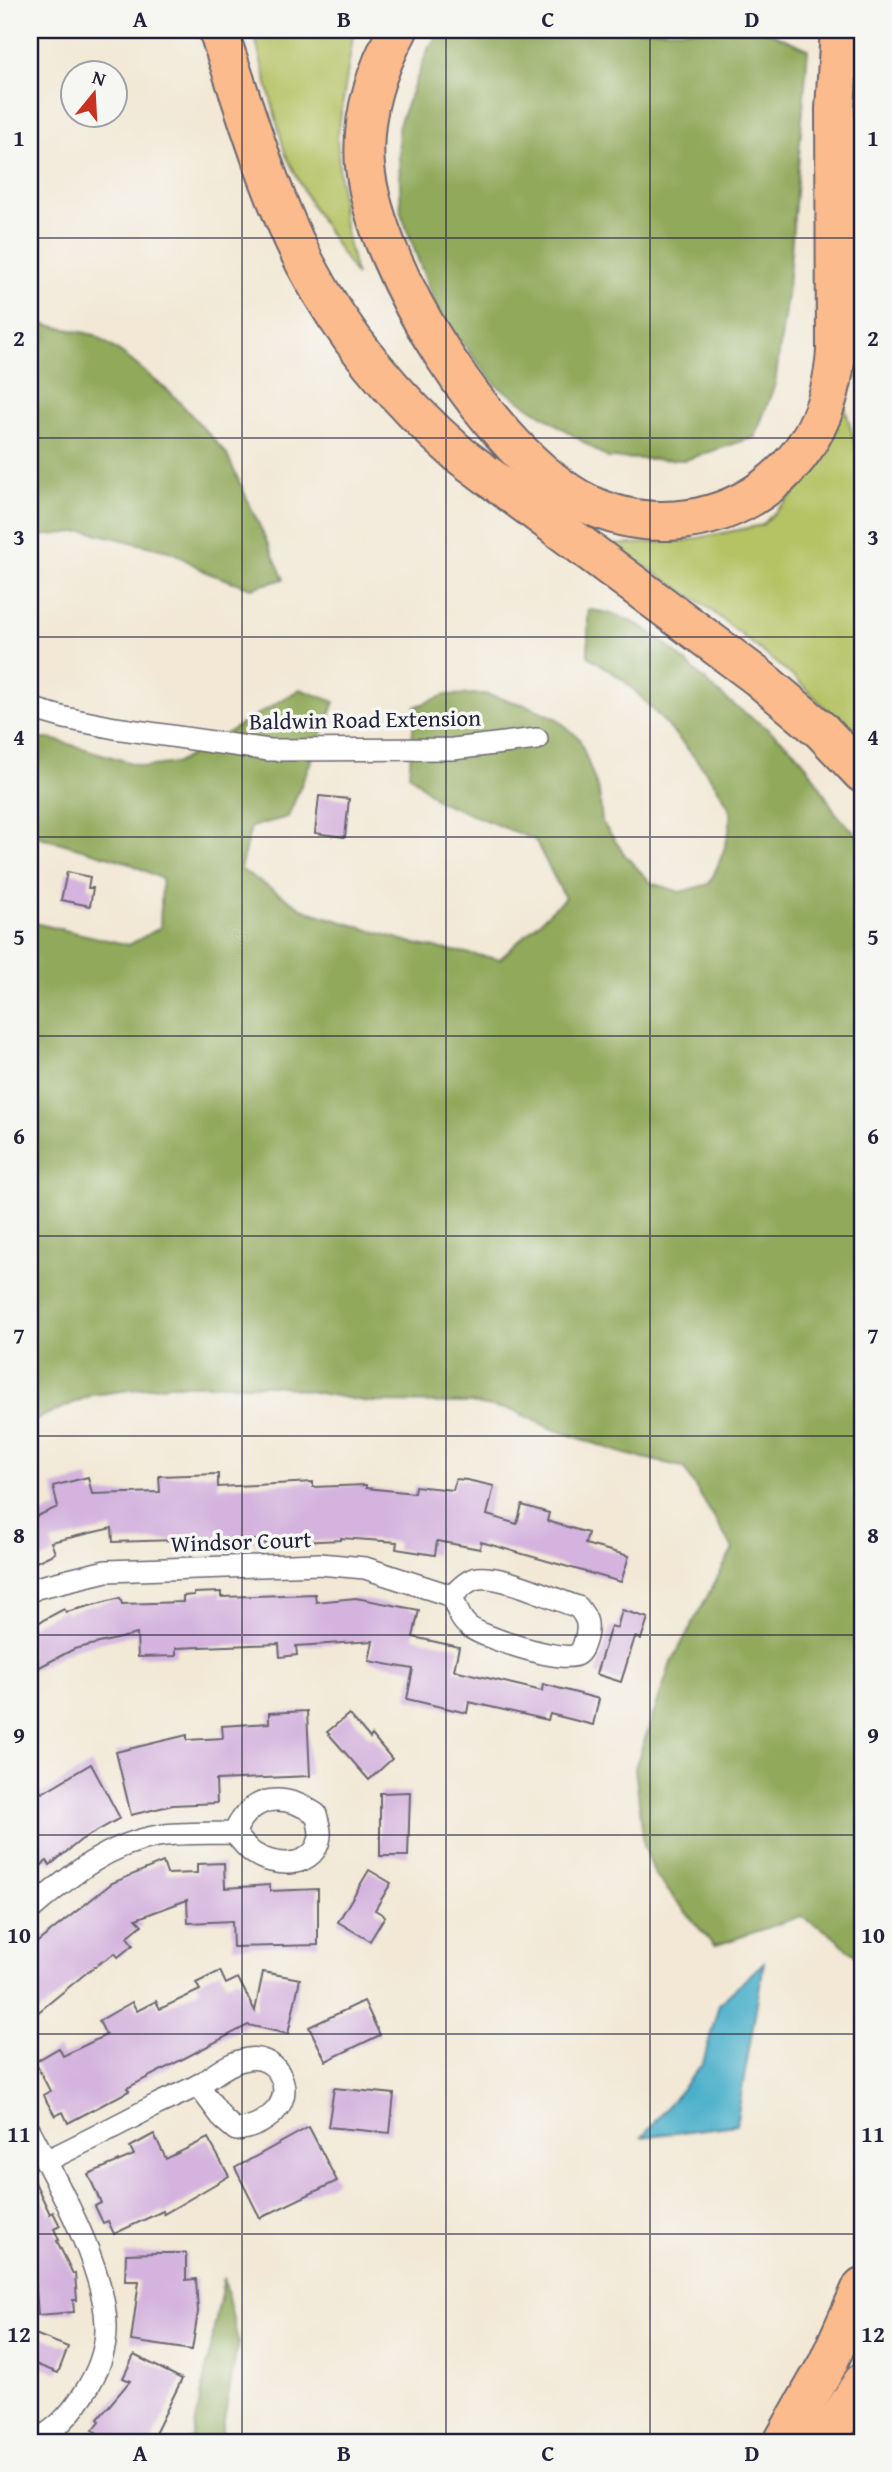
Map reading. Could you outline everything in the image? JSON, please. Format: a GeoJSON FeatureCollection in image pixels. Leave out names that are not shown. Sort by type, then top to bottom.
{"type":"FeatureCollection","features":[{"type":"Feature","properties":{"kind":"highway"},"geometry":{"type":"LineString","coordinates":[[218,30],[276,197],[301,254],[341,322],[384,380],[425,424],[460,455],[758,677],[822,732],[862,773]]}},
{"type":"Feature","properties":{"kind":"highway"},"geometry":{"type":"LineString","coordinates":[[398,30],[387,49],[371,94],[364,144],[369,192],[378,222],[404,285],[430,335],[452,369],[503,432],[529,459],[568,491],[604,510],[666,522],[710,514],[733,506],[771,484],[810,441],[825,406],[835,370],[835,109],[840,30]]}},
{"type":"Feature","properties":{"kind":"highway"},"geometry":{"type":"LineString","coordinates":[[836,150],[850,223],[862,333]]}},
{"type":"Feature","properties":{"kind":"highway"},"geometry":{"type":"LineString","coordinates":[[783,2442],[827,2365],[862,2287]]}},
{"type":"Feature","properties":{"kind":"highway"},"geometry":{"type":"LineString","coordinates":[[825,2442],[862,2383]]}},
{"type":"Feature","properties":{"kind":"street","name":"Baldwin Road Extension"},"geometry":{"type":"LineString","coordinates":[[30,708],[114,728],[269,750],[453,749],[537,739]]}},
{"type":"Feature","properties":{"kind":"street","name":"Windsor Court"},"geometry":{"type":"LineString","coordinates":[[30,1592],[36,1588],[106,1571],[319,1564],[365,1568],[452,1596]]}},
{"type":"Feature","properties":{"kind":"street"},"geometry":{"type":"LineString","coordinates":[[477,1578],[500,1581],[578,1607],[586,1617],[588,1626],[584,1645],[573,1657],[538,1652],[506,1643],[468,1627],[452,1596],[461,1586],[477,1578]]}},
{"type":"Feature","properties":{"kind":"street"},"geometry":{"type":"LineString","coordinates":[[30,1910],[79,1869],[110,1851],[159,1836],[234,1833]]}},
{"type":"Feature","properties":{"kind":"street"},"geometry":{"type":"LineString","coordinates":[[46,2161],[198,2085]]}},
{"type":"Feature","properties":{"kind":"street"},"geometry":{"type":"LineString","coordinates":[[30,2131],[82,2236],[104,2298],[107,2327],[103,2355],[91,2383],[67,2418],[33,2442]]}},
{"type":"Feature","properties":{"kind":"green space"},"geometry":{"type":"Polygon","coordinates":[[[253,30],[354,30],[337,139],[343,218],[356,276],[311,205],[285,153],[253,30]]]}},
{"type":"Feature","properties":{"kind":"green space"},"geometry":{"type":"Polygon","coordinates":[[[444,30],[764,30],[808,49],[788,287],[775,384],[755,437],[685,460],[608,458],[496,385],[437,311],[401,213],[398,127],[429,47],[444,30]]]}},
{"type":"Feature","properties":{"kind":"green space"},"geometry":{"type":"Polygon","coordinates":[[[38,323],[95,335],[173,395],[226,453],[284,579],[251,588],[208,573],[172,552],[87,531],[30,537],[30,329],[38,323]]]}},
{"type":"Feature","properties":{"kind":"green space"},"geometry":{"type":"Polygon","coordinates":[[[845,408],[862,468],[862,744],[795,678],[703,604],[613,545],[684,541],[762,525],[809,479],[845,408]]]}},
{"type":"Feature","properties":{"kind":"green space"},"geometry":{"type":"Polygon","coordinates":[[[588,610],[610,613],[647,630],[679,655],[725,698],[786,744],[806,765],[836,813],[862,840],[862,1961],[829,1933],[801,1916],[714,1946],[655,1875],[644,1845],[635,1768],[671,1663],[733,1549],[683,1467],[625,1454],[550,1428],[515,1411],[470,1403],[368,1402],[275,1385],[169,1385],[92,1395],[30,1422],[30,922],[129,945],[160,928],[162,879],[127,862],[30,834],[30,739],[52,739],[145,767],[177,763],[300,689],[335,702],[288,817],[251,827],[240,869],[307,911],[419,945],[500,959],[565,898],[535,840],[438,801],[409,774],[415,707],[445,695],[484,694],[526,705],[556,718],[579,738],[599,792],[602,822],[625,855],[651,883],[680,892],[709,884],[727,840],[730,813],[716,785],[701,765],[633,689],[588,656],[588,610]]]}},
{"type":"Feature","properties":{"kind":"green space"},"geometry":{"type":"Polygon","coordinates":[[[224,2278],[238,2342],[220,2442],[187,2442],[193,2437],[224,2278]]]}},
{"type":"Feature","properties":{"kind":"water"},"geometry":{"type":"Polygon","coordinates":[[[764,1962],[736,2125],[642,2137],[703,2063],[719,2004],[764,1962]]]}},
{"type":"Feature","properties":{"kind":"building"},"geometry":{"type":"Polygon","coordinates":[[[319,796],[349,799],[345,837],[315,833],[319,796]]]}},
{"type":"Feature","properties":{"kind":"building"},"geometry":{"type":"Polygon","coordinates":[[[67,872],[90,877],[88,888],[93,888],[90,906],[61,900],[67,872]]]}},
{"type":"Feature","properties":{"kind":"building"},"geometry":{"type":"Polygon","coordinates":[[[218,1474],[218,1487],[313,1482],[313,1487],[366,1485],[366,1488],[414,1493],[415,1486],[453,1490],[456,1479],[467,1480],[494,1486],[487,1515],[517,1524],[522,1505],[549,1513],[547,1521],[588,1533],[585,1544],[629,1556],[621,1582],[481,1542],[480,1549],[437,1541],[435,1555],[396,1549],[397,1542],[341,1538],[256,1544],[256,1540],[209,1542],[209,1539],[113,1542],[112,1528],[51,1542],[55,1553],[30,1565],[30,1519],[58,1507],[53,1486],[88,1477],[92,1494],[160,1492],[159,1476],[218,1474]]]}},
{"type":"Feature","properties":{"kind":"building"},"geometry":{"type":"Polygon","coordinates":[[[221,1592],[221,1597],[315,1594],[316,1602],[356,1598],[419,1610],[413,1637],[459,1647],[454,1670],[542,1691],[543,1684],[599,1699],[593,1725],[550,1714],[548,1720],[469,1702],[467,1713],[407,1699],[413,1669],[369,1661],[373,1641],[296,1646],[297,1655],[280,1657],[279,1644],[176,1648],[176,1656],[138,1657],[137,1634],[74,1649],[30,1672],[30,1627],[64,1609],[66,1612],[120,1598],[122,1604],[183,1602],[183,1596],[194,1593],[221,1592]]]}},
{"type":"Feature","properties":{"kind":"building"},"geometry":{"type":"Polygon","coordinates":[[[622,1610],[648,1618],[641,1639],[635,1637],[621,1682],[596,1674],[611,1626],[617,1628],[622,1610]]]}},
{"type":"Feature","properties":{"kind":"building"},"geometry":{"type":"Polygon","coordinates":[[[307,1711],[310,1776],[216,1780],[217,1803],[173,1805],[131,1815],[116,1752],[187,1735],[187,1740],[223,1738],[222,1726],[269,1723],[269,1713],[307,1711]]]}},
{"type":"Feature","properties":{"kind":"building"},"geometry":{"type":"Polygon","coordinates":[[[349,1714],[370,1738],[372,1735],[392,1759],[369,1780],[327,1732],[349,1714]]]}},
{"type":"Feature","properties":{"kind":"building"},"geometry":{"type":"Polygon","coordinates":[[[91,1764],[120,1818],[81,1840],[50,1865],[47,1861],[30,1874],[30,1778],[42,1793],[91,1764]]]}},
{"type":"Feature","properties":{"kind":"building"},"geometry":{"type":"Polygon","coordinates":[[[410,1792],[408,1856],[380,1856],[380,1793],[410,1792]]]}},
{"type":"Feature","properties":{"kind":"building"},"geometry":{"type":"Polygon","coordinates":[[[163,1862],[167,1874],[197,1873],[197,1864],[224,1863],[225,1888],[270,1885],[270,1891],[318,1889],[318,1945],[233,1947],[232,1921],[188,1923],[187,1900],[136,1919],[142,1925],[127,1937],[133,1945],[118,1957],[115,1953],[91,1969],[30,2019],[30,1948],[112,1883],[163,1862]]]}},
{"type":"Feature","properties":{"kind":"building"},"geometry":{"type":"Polygon","coordinates":[[[369,1870],[391,1883],[375,1910],[385,1916],[370,1941],[338,1922],[369,1870]]]}},
{"type":"Feature","properties":{"kind":"building"},"geometry":{"type":"Polygon","coordinates":[[[220,1971],[226,1984],[238,1978],[255,2011],[263,1972],[300,1979],[288,2034],[248,2025],[127,2088],[129,2091],[68,2123],[63,2112],[55,2116],[43,2095],[50,2091],[35,2062],[59,2048],[63,2056],[106,2035],[99,2021],[132,2002],[137,2011],[156,2001],[160,2009],[200,1990],[196,1983],[220,1971]]]}},
{"type":"Feature","properties":{"kind":"building"},"geometry":{"type":"Polygon","coordinates":[[[364,2001],[380,2035],[326,2061],[309,2027],[364,2001]]]}},
{"type":"Feature","properties":{"kind":"building"},"geometry":{"type":"Polygon","coordinates":[[[334,2088],[394,2094],[390,2133],[328,2127],[334,2088]]]}},
{"type":"Feature","properties":{"kind":"building"},"geometry":{"type":"Polygon","coordinates":[[[309,2127],[337,2181],[260,2218],[235,2168],[309,2127]]]}},
{"type":"Feature","properties":{"kind":"building"},"geometry":{"type":"Polygon","coordinates":[[[154,2134],[166,2159],[208,2138],[229,2176],[164,2214],[163,2211],[114,2234],[108,2221],[103,2223],[95,2206],[101,2203],[88,2174],[134,2155],[130,2147],[154,2134]]]}},
{"type":"Feature","properties":{"kind":"building"},"geometry":{"type":"Polygon","coordinates":[[[30,2172],[50,2214],[53,2212],[60,2226],[54,2229],[59,2240],[57,2241],[73,2274],[75,2273],[77,2300],[73,2300],[74,2312],[38,2315],[34,2264],[30,2266],[30,2172]]]}},
{"type":"Feature","properties":{"kind":"building"},"geometry":{"type":"Polygon","coordinates":[[[186,2253],[186,2280],[196,2279],[198,2312],[192,2350],[131,2341],[139,2281],[125,2281],[126,2254],[186,2253]]]}},
{"type":"Feature","properties":{"kind":"building"},"geometry":{"type":"Polygon","coordinates":[[[30,2332],[68,2347],[58,2373],[30,2362],[30,2332]]]}},
{"type":"Feature","properties":{"kind":"building"},"geometry":{"type":"Polygon","coordinates":[[[134,2355],[182,2379],[151,2442],[108,2442],[93,2430],[100,2421],[98,2419],[130,2381],[123,2378],[134,2355]]]}}]}
